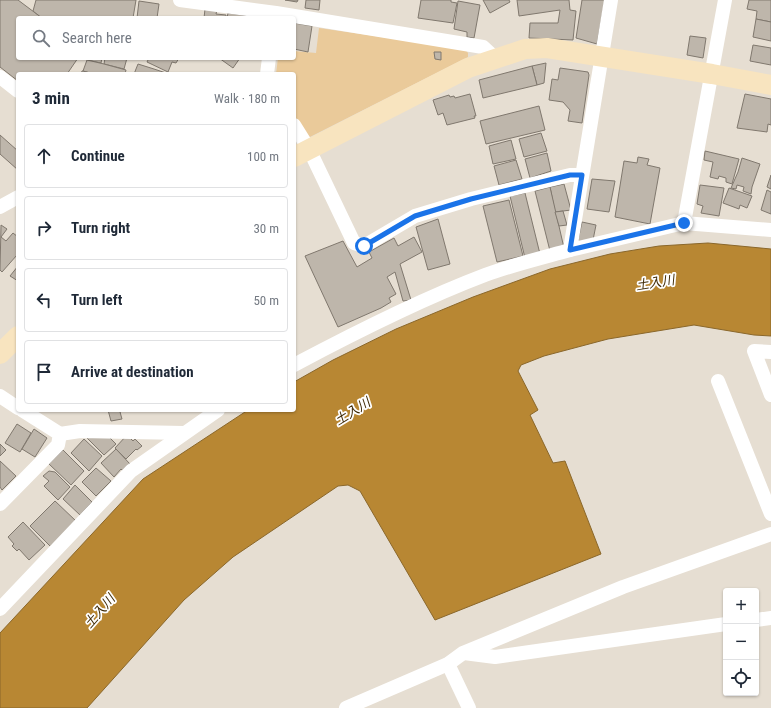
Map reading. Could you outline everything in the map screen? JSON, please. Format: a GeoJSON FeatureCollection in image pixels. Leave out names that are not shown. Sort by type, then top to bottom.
{"type":"FeatureCollection","features":[{"type":"Feature","properties":{"kind":"street"},"geometry":{"type":"LineString","coordinates":[[180,0],[276,10],[483,47],[496,59]]}},
{"type":"Feature","properties":{"kind":"street"},"geometry":{"type":"LineString","coordinates":[[570,250],[611,0]]}},
{"type":"Feature","properties":{"kind":"street"},"geometry":{"type":"LineString","coordinates":[[684,223],[725,0]]}},
{"type":"Feature","properties":{"kind":"street"},"geometry":{"type":"LineString","coordinates":[[302,153],[468,68],[525,49],[547,48],[712,74],[771,85]]}},
{"type":"Feature","properties":{"kind":"street"},"geometry":{"type":"LineString","coordinates":[[267,72],[269,60]]}},
{"type":"Feature","properties":{"kind":"street"},"geometry":{"type":"LineString","coordinates":[[0,77],[16,89]]}},
{"type":"Feature","properties":{"kind":"street"},"geometry":{"type":"LineString","coordinates":[[296,132],[302,153],[354,243],[364,246],[415,216],[478,197],[570,175],[582,175]]}},
{"type":"Feature","properties":{"kind":"street"},"geometry":{"type":"LineString","coordinates":[[0,207],[16,198]]}},
{"type":"Feature","properties":{"kind":"street"},"geometry":{"type":"LineString","coordinates":[[296,364],[339,341],[434,296],[486,275],[570,250],[684,223],[771,230]]}},
{"type":"Feature","properties":{"kind":"street"},"geometry":{"type":"LineString","coordinates":[[0,354],[16,338]]}},
{"type":"Feature","properties":{"kind":"street"},"geometry":{"type":"LineString","coordinates":[[771,352],[754,351],[771,395]]}},
{"type":"Feature","properties":{"kind":"street"},"geometry":{"type":"LineString","coordinates":[[718,381],[771,514]]}},
{"type":"Feature","properties":{"kind":"street"},"geometry":{"type":"LineString","coordinates":[[0,396],[16,407]]}},
{"type":"Feature","properties":{"kind":"street"},"geometry":{"type":"LineString","coordinates":[[25,412],[60,434],[80,431],[184,434]]}},
{"type":"Feature","properties":{"kind":"street"},"geometry":{"type":"LineString","coordinates":[[0,609],[131,471],[215,412]]}},
{"type":"Feature","properties":{"kind":"street"},"geometry":{"type":"LineString","coordinates":[[0,504],[58,445],[60,434]]}},
{"type":"Feature","properties":{"kind":"street"},"geometry":{"type":"LineString","coordinates":[[346,708],[448,664],[463,653],[623,587],[771,534]]}},
{"type":"Feature","properties":{"kind":"street"},"geometry":{"type":"LineString","coordinates":[[759,620],[771,618]]}},
{"type":"Feature","properties":{"kind":"street"},"geometry":{"type":"LineString","coordinates":[[463,653],[495,657],[723,624]]}},
{"type":"Feature","properties":{"kind":"street"},"geometry":{"type":"LineString","coordinates":[[448,664],[469,708]]}},
{"type":"Feature","properties":{"kind":"shaded area"},"geometry":{"type":"Polygon","coordinates":[[[319,28],[465,49],[468,53],[468,57],[306,139],[296,119],[296,72],[276,72],[278,60],[296,60],[296,51],[316,53],[319,28]]]}},
{"type":"Feature","properties":{"kind":"water","name":"土入川"},"geometry":{"type":"Polygon","coordinates":[[[708,243],[771,249],[771,336],[754,335],[694,325],[608,339],[544,356],[521,365],[518,371],[538,410],[530,415],[553,463],[565,461],[601,554],[435,620],[360,491],[348,485],[338,486],[233,557],[184,600],[87,708],[0,708],[0,633],[143,479],[245,412],[296,412],[296,381],[333,360],[396,329],[473,297],[550,269],[610,254],[659,246],[708,243]]]}},
{"type":"Feature","properties":{"kind":"building"},"geometry":{"type":"Polygon","coordinates":[[[0,0],[18,0],[39,16],[16,16],[16,60],[77,60],[68,72],[16,72],[16,79],[0,67],[0,0]]]}},
{"type":"Feature","properties":{"kind":"building"},"geometry":{"type":"Polygon","coordinates":[[[36,0],[136,0],[133,16],[39,16],[33,11],[36,0]]]}},
{"type":"Feature","properties":{"kind":"building"},"geometry":{"type":"Polygon","coordinates":[[[285,0],[298,0],[297,2],[285,0]]]}},
{"type":"Feature","properties":{"kind":"building"},"geometry":{"type":"Polygon","coordinates":[[[306,0],[320,0],[319,10],[305,8],[306,0]]]}},
{"type":"Feature","properties":{"kind":"building"},"geometry":{"type":"Polygon","coordinates":[[[421,0],[451,0],[451,2],[457,3],[453,23],[418,18],[421,0]]]}},
{"type":"Feature","properties":{"kind":"building"},"geometry":{"type":"Polygon","coordinates":[[[483,0],[509,0],[510,2],[490,13],[483,0]]]}},
{"type":"Feature","properties":{"kind":"building"},"geometry":{"type":"Polygon","coordinates":[[[517,0],[569,0],[570,10],[576,11],[573,40],[529,38],[530,23],[558,23],[560,10],[519,16],[517,0]]]}},
{"type":"Feature","properties":{"kind":"building"},"geometry":{"type":"Polygon","coordinates":[[[582,0],[605,0],[597,44],[576,38],[582,0]]]}},
{"type":"Feature","properties":{"kind":"building"},"geometry":{"type":"Polygon","coordinates":[[[749,0],[771,0],[771,22],[756,19],[757,11],[747,9],[749,0]]]}},
{"type":"Feature","properties":{"kind":"building"},"geometry":{"type":"Polygon","coordinates":[[[139,1],[159,4],[157,16],[137,16],[139,1]]]}},
{"type":"Feature","properties":{"kind":"building"},"geometry":{"type":"Polygon","coordinates":[[[458,1],[480,5],[474,38],[467,37],[467,32],[454,29],[458,1]]]}},
{"type":"Feature","properties":{"kind":"building"},"geometry":{"type":"Polygon","coordinates":[[[205,9],[217,10],[216,14],[226,15],[226,16],[204,16],[205,9]]]}},
{"type":"Feature","properties":{"kind":"building"},"geometry":{"type":"Polygon","coordinates":[[[228,13],[251,16],[227,16],[228,13]]]}},
{"type":"Feature","properties":{"kind":"building"},"geometry":{"type":"Polygon","coordinates":[[[756,19],[771,22],[771,41],[753,37],[756,19]]]}},
{"type":"Feature","properties":{"kind":"building"},"geometry":{"type":"Polygon","coordinates":[[[296,23],[312,26],[308,52],[296,49],[296,23]]]}},
{"type":"Feature","properties":{"kind":"building"},"geometry":{"type":"Polygon","coordinates":[[[690,36],[706,38],[703,58],[687,55],[690,36]]]}},
{"type":"Feature","properties":{"kind":"building"},"geometry":{"type":"Polygon","coordinates":[[[753,45],[771,48],[771,65],[750,61],[753,45]]]}},
{"type":"Feature","properties":{"kind":"building"},"geometry":{"type":"Polygon","coordinates":[[[434,52],[441,52],[441,60],[435,59],[434,52]]]}},
{"type":"Feature","properties":{"kind":"building"},"geometry":{"type":"Polygon","coordinates":[[[87,60],[102,60],[101,63],[87,60]]]}},
{"type":"Feature","properties":{"kind":"building"},"geometry":{"type":"Polygon","coordinates":[[[87,60],[126,70],[126,72],[83,71],[87,60]]]}},
{"type":"Feature","properties":{"kind":"building"},"geometry":{"type":"Polygon","coordinates":[[[105,60],[126,60],[124,69],[104,64],[105,60]]]}},
{"type":"Feature","properties":{"kind":"building"},"geometry":{"type":"Polygon","coordinates":[[[148,60],[178,60],[176,63],[172,62],[168,72],[147,62],[148,60]]]}},
{"type":"Feature","properties":{"kind":"building"},"geometry":{"type":"Polygon","coordinates":[[[222,60],[239,60],[233,68],[222,60]]]}},
{"type":"Feature","properties":{"kind":"building"},"geometry":{"type":"Polygon","coordinates":[[[546,63],[544,83],[537,85],[532,66],[546,63]]]}},
{"type":"Feature","properties":{"kind":"building"},"geometry":{"type":"Polygon","coordinates":[[[138,64],[163,72],[135,72],[138,64]]]}},
{"type":"Feature","properties":{"kind":"building"},"geometry":{"type":"Polygon","coordinates":[[[532,66],[537,85],[483,98],[479,80],[532,66]]]}},
{"type":"Feature","properties":{"kind":"building"},"geometry":{"type":"Polygon","coordinates":[[[560,68],[588,72],[589,75],[582,123],[568,121],[570,110],[563,102],[549,100],[552,79],[558,80],[560,68]]]}},
{"type":"Feature","properties":{"kind":"building"},"geometry":{"type":"Polygon","coordinates":[[[470,94],[476,116],[474,116],[475,118],[447,125],[443,113],[438,115],[433,100],[449,95],[450,97],[454,96],[455,98],[470,94]]]}},
{"type":"Feature","properties":{"kind":"building"},"geometry":{"type":"Polygon","coordinates":[[[745,94],[771,99],[771,125],[768,124],[767,132],[737,128],[745,94]]]}},
{"type":"Feature","properties":{"kind":"building"},"geometry":{"type":"Polygon","coordinates":[[[539,106],[545,130],[486,144],[480,121],[539,106]]]}},
{"type":"Feature","properties":{"kind":"building"},"geometry":{"type":"Polygon","coordinates":[[[541,133],[547,151],[524,157],[519,139],[541,133]]]}},
{"type":"Feature","properties":{"kind":"building"},"geometry":{"type":"Polygon","coordinates":[[[0,135],[16,149],[16,168],[0,154],[0,135]]]}},
{"type":"Feature","properties":{"kind":"building"},"geometry":{"type":"Polygon","coordinates":[[[511,140],[516,159],[493,164],[489,146],[511,140]]]}},
{"type":"Feature","properties":{"kind":"building"},"geometry":{"type":"Polygon","coordinates":[[[705,151],[739,159],[732,184],[726,182],[726,178],[719,176],[718,179],[710,177],[713,162],[704,160],[705,151]]]}},
{"type":"Feature","properties":{"kind":"building"},"geometry":{"type":"Polygon","coordinates":[[[547,153],[551,171],[530,178],[525,159],[547,153]]]}},
{"type":"Feature","properties":{"kind":"building"},"geometry":{"type":"Polygon","coordinates":[[[638,157],[649,159],[647,165],[660,168],[650,224],[615,217],[624,161],[637,163],[638,157]]]}},
{"type":"Feature","properties":{"kind":"building"},"geometry":{"type":"Polygon","coordinates":[[[742,158],[760,164],[751,194],[743,191],[744,187],[737,185],[736,189],[731,188],[742,158]]]}},
{"type":"Feature","properties":{"kind":"building"},"geometry":{"type":"Polygon","coordinates":[[[516,160],[522,179],[499,185],[494,166],[516,160]]]}},
{"type":"Feature","properties":{"kind":"building"},"geometry":{"type":"Polygon","coordinates":[[[771,175],[771,189],[767,187],[771,175]]]}},
{"type":"Feature","properties":{"kind":"building"},"geometry":{"type":"Polygon","coordinates":[[[592,179],[615,181],[609,212],[587,209],[592,179]]]}},
{"type":"Feature","properties":{"kind":"building"},"geometry":{"type":"Polygon","coordinates":[[[564,184],[571,210],[555,212],[550,187],[564,184]]]}},
{"type":"Feature","properties":{"kind":"building"},"geometry":{"type":"Polygon","coordinates":[[[700,185],[724,188],[719,216],[701,213],[703,206],[697,204],[700,185]]]}},
{"type":"Feature","properties":{"kind":"building"},"geometry":{"type":"Polygon","coordinates":[[[550,187],[564,248],[550,251],[535,191],[550,187]]]}},
{"type":"Feature","properties":{"kind":"building"},"geometry":{"type":"Polygon","coordinates":[[[729,188],[752,196],[747,208],[740,205],[739,209],[723,203],[729,188]]]}},
{"type":"Feature","properties":{"kind":"building"},"geometry":{"type":"Polygon","coordinates":[[[767,190],[771,192],[771,214],[761,210],[767,190]]]}},
{"type":"Feature","properties":{"kind":"building"},"geometry":{"type":"Polygon","coordinates":[[[525,193],[540,254],[525,258],[510,196],[525,193]]]}},
{"type":"Feature","properties":{"kind":"building"},"geometry":{"type":"Polygon","coordinates":[[[509,200],[523,256],[497,262],[483,206],[509,200]]]}},
{"type":"Feature","properties":{"kind":"building"},"geometry":{"type":"Polygon","coordinates":[[[563,211],[567,225],[559,226],[555,212],[563,211]]]}},
{"type":"Feature","properties":{"kind":"building"},"geometry":{"type":"Polygon","coordinates":[[[438,219],[450,264],[428,270],[416,227],[438,219]]]}},
{"type":"Feature","properties":{"kind":"building"},"geometry":{"type":"Polygon","coordinates":[[[582,222],[596,225],[593,240],[577,245],[582,222]]]}},
{"type":"Feature","properties":{"kind":"building"},"geometry":{"type":"Polygon","coordinates":[[[1,225],[7,229],[1,237],[6,241],[13,233],[16,235],[16,256],[2,272],[0,270],[1,225]]]}},
{"type":"Feature","properties":{"kind":"building"},"geometry":{"type":"Polygon","coordinates":[[[414,237],[422,252],[400,264],[411,300],[403,301],[395,272],[387,277],[396,294],[389,298],[391,302],[338,327],[305,256],[343,241],[357,267],[372,258],[369,252],[394,238],[398,246],[414,237]]]}},
{"type":"Feature","properties":{"kind":"building"},"geometry":{"type":"Polygon","coordinates":[[[16,268],[16,280],[10,276],[16,268]]]}},
{"type":"Feature","properties":{"kind":"building"},"geometry":{"type":"Polygon","coordinates":[[[109,412],[120,412],[122,419],[111,421],[109,412]]]}},
{"type":"Feature","properties":{"kind":"building"},"geometry":{"type":"Polygon","coordinates":[[[17,424],[31,433],[20,452],[5,443],[17,424]]]}},
{"type":"Feature","properties":{"kind":"building"},"geometry":{"type":"Polygon","coordinates":[[[34,429],[47,438],[35,457],[22,449],[34,429]]]}},
{"type":"Feature","properties":{"kind":"building"},"geometry":{"type":"Polygon","coordinates":[[[103,431],[116,444],[104,455],[84,435],[103,431]]]}},
{"type":"Feature","properties":{"kind":"building"},"geometry":{"type":"Polygon","coordinates":[[[127,435],[133,441],[135,439],[142,446],[137,450],[136,449],[126,459],[115,448],[127,435]]]}},
{"type":"Feature","properties":{"kind":"building"},"geometry":{"type":"Polygon","coordinates":[[[84,439],[102,456],[89,471],[71,453],[84,439]]]}},
{"type":"Feature","properties":{"kind":"building"},"geometry":{"type":"Polygon","coordinates":[[[0,444],[6,450],[0,456],[0,444]]]}},
{"type":"Feature","properties":{"kind":"building"},"geometry":{"type":"Polygon","coordinates":[[[116,449],[130,464],[123,471],[121,469],[114,477],[101,463],[116,449]]]}},
{"type":"Feature","properties":{"kind":"building"},"geometry":{"type":"Polygon","coordinates":[[[63,450],[84,471],[71,485],[49,464],[63,450]]]}},
{"type":"Feature","properties":{"kind":"building"},"geometry":{"type":"Polygon","coordinates":[[[0,461],[16,476],[2,490],[0,487],[0,461]]]}},
{"type":"Feature","properties":{"kind":"building"},"geometry":{"type":"Polygon","coordinates":[[[96,468],[111,481],[96,496],[82,482],[96,468]]]}},
{"type":"Feature","properties":{"kind":"building"},"geometry":{"type":"Polygon","coordinates":[[[49,471],[55,472],[70,487],[58,500],[44,486],[49,481],[43,476],[49,471]]]}},
{"type":"Feature","properties":{"kind":"building"},"geometry":{"type":"Polygon","coordinates":[[[75,485],[92,502],[80,515],[63,499],[75,485]]]}},
{"type":"Feature","properties":{"kind":"building"},"geometry":{"type":"Polygon","coordinates":[[[55,501],[76,521],[51,547],[30,526],[55,501]]]}},
{"type":"Feature","properties":{"kind":"building"},"geometry":{"type":"Polygon","coordinates":[[[23,522],[45,545],[29,560],[19,549],[17,551],[12,546],[14,544],[8,537],[23,522]]]}},
{"type":"Feature","properties":{"kind":"route"},"geometry":{"type":"LineString","coordinates":[[364,246],[415,216],[471,199],[570,175],[582,175],[570,250],[684,223]]}}]}
